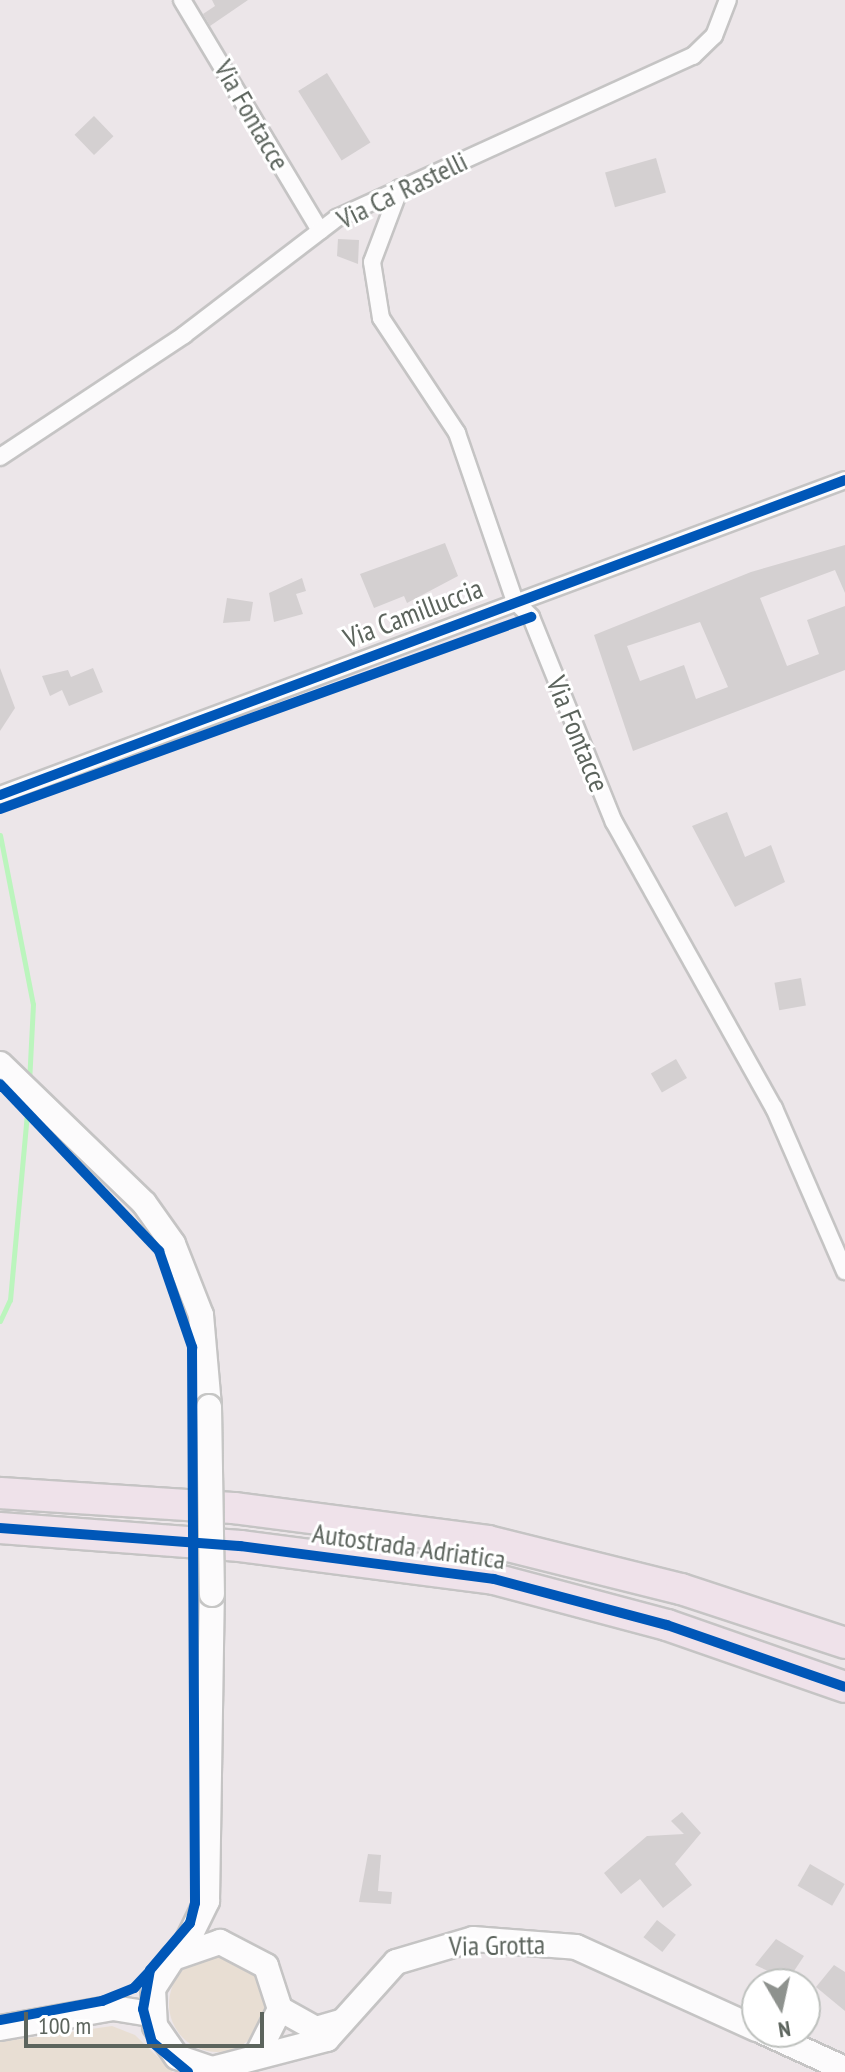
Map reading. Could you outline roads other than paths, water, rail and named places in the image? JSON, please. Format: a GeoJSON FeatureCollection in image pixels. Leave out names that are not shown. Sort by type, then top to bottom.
{"type":"FeatureCollection","features":[{"type":"Feature","properties":{"kind":"highway","name":"Autostrada Adriatica"},"geometry":{"type":"LineString","coordinates":[[0,1493],[234,1508],[488,1541],[681,1589],[845,1643]]}},
{"type":"Feature","properties":{"kind":"highway","name":"Autostrada Adriatica"},"geometry":{"type":"LineString","coordinates":[[0,1528],[240,1546],[494,1579],[667,1625],[845,1687]]}},
{"type":"Feature","properties":{"kind":"main road"},"geometry":{"type":"LineString","coordinates":[[8,1071],[144,1203],[173,1244],[201,1315],[209,1407],[212,1594],[207,1901],[183,1950],[158,1978],[113,2008]]}},
{"type":"Feature","properties":{"kind":"main road"},"geometry":{"type":"LineString","coordinates":[[207,1901],[232,1944],[266,1966],[280,2009],[316,2029],[346,2019]]}},
{"type":"Feature","properties":{"kind":"main road","name":"Via Grotta"},"geometry":{"type":"LineString","coordinates":[[258,2053],[327,2039],[379,1975],[422,1949],[536,1938],[576,1947],[741,2022]]}},
{"type":"Feature","properties":{"kind":"main road"},"geometry":{"type":"LineString","coordinates":[[183,1950],[232,1944]]}},
{"type":"Feature","properties":{"kind":"main road"},"geometry":{"type":"LineString","coordinates":[[158,1978],[152,2014],[167,2048],[201,2070],[236,2069],[258,2053],[280,2009]]}},
{"type":"Feature","properties":{"kind":"main road"},"geometry":{"type":"LineString","coordinates":[[0,2028],[113,2008],[152,2014]]}},
{"type":"Feature","properties":{"kind":"main road"},"geometry":{"type":"LineString","coordinates":[[799,2048],[845,2069]]}},
{"type":"Feature","properties":{"kind":"street","name":"Via Fontacce"},"geometry":{"type":"LineString","coordinates":[[182,0],[320,231]]}},
{"type":"Feature","properties":{"kind":"street","name":"Via Ca' Rastelli"},"geometry":{"type":"LineString","coordinates":[[0,457],[184,335],[320,231],[400,188],[693,56],[714,36],[728,0]]}},
{"type":"Feature","properties":{"kind":"street","name":"Via Fontacce"},"geometry":{"type":"LineString","coordinates":[[400,188],[383,218],[373,291],[381,318],[457,433],[515,601],[531,617],[614,822],[774,1108],[845,1271]]}},
{"type":"Feature","properties":{"kind":"street","name":"Via Camilluccia"},"geometry":{"type":"LineString","coordinates":[[0,795],[845,480]]}},
{"type":"Feature","properties":{"kind":"waterway"},"geometry":{"type":"LineString","coordinates":[[0,835],[33,1004],[29,1083]]}},
{"type":"Feature","properties":{"kind":"waterway"},"geometry":{"type":"LineString","coordinates":[[0,1321],[10,1300],[28,1101]]}}]}
